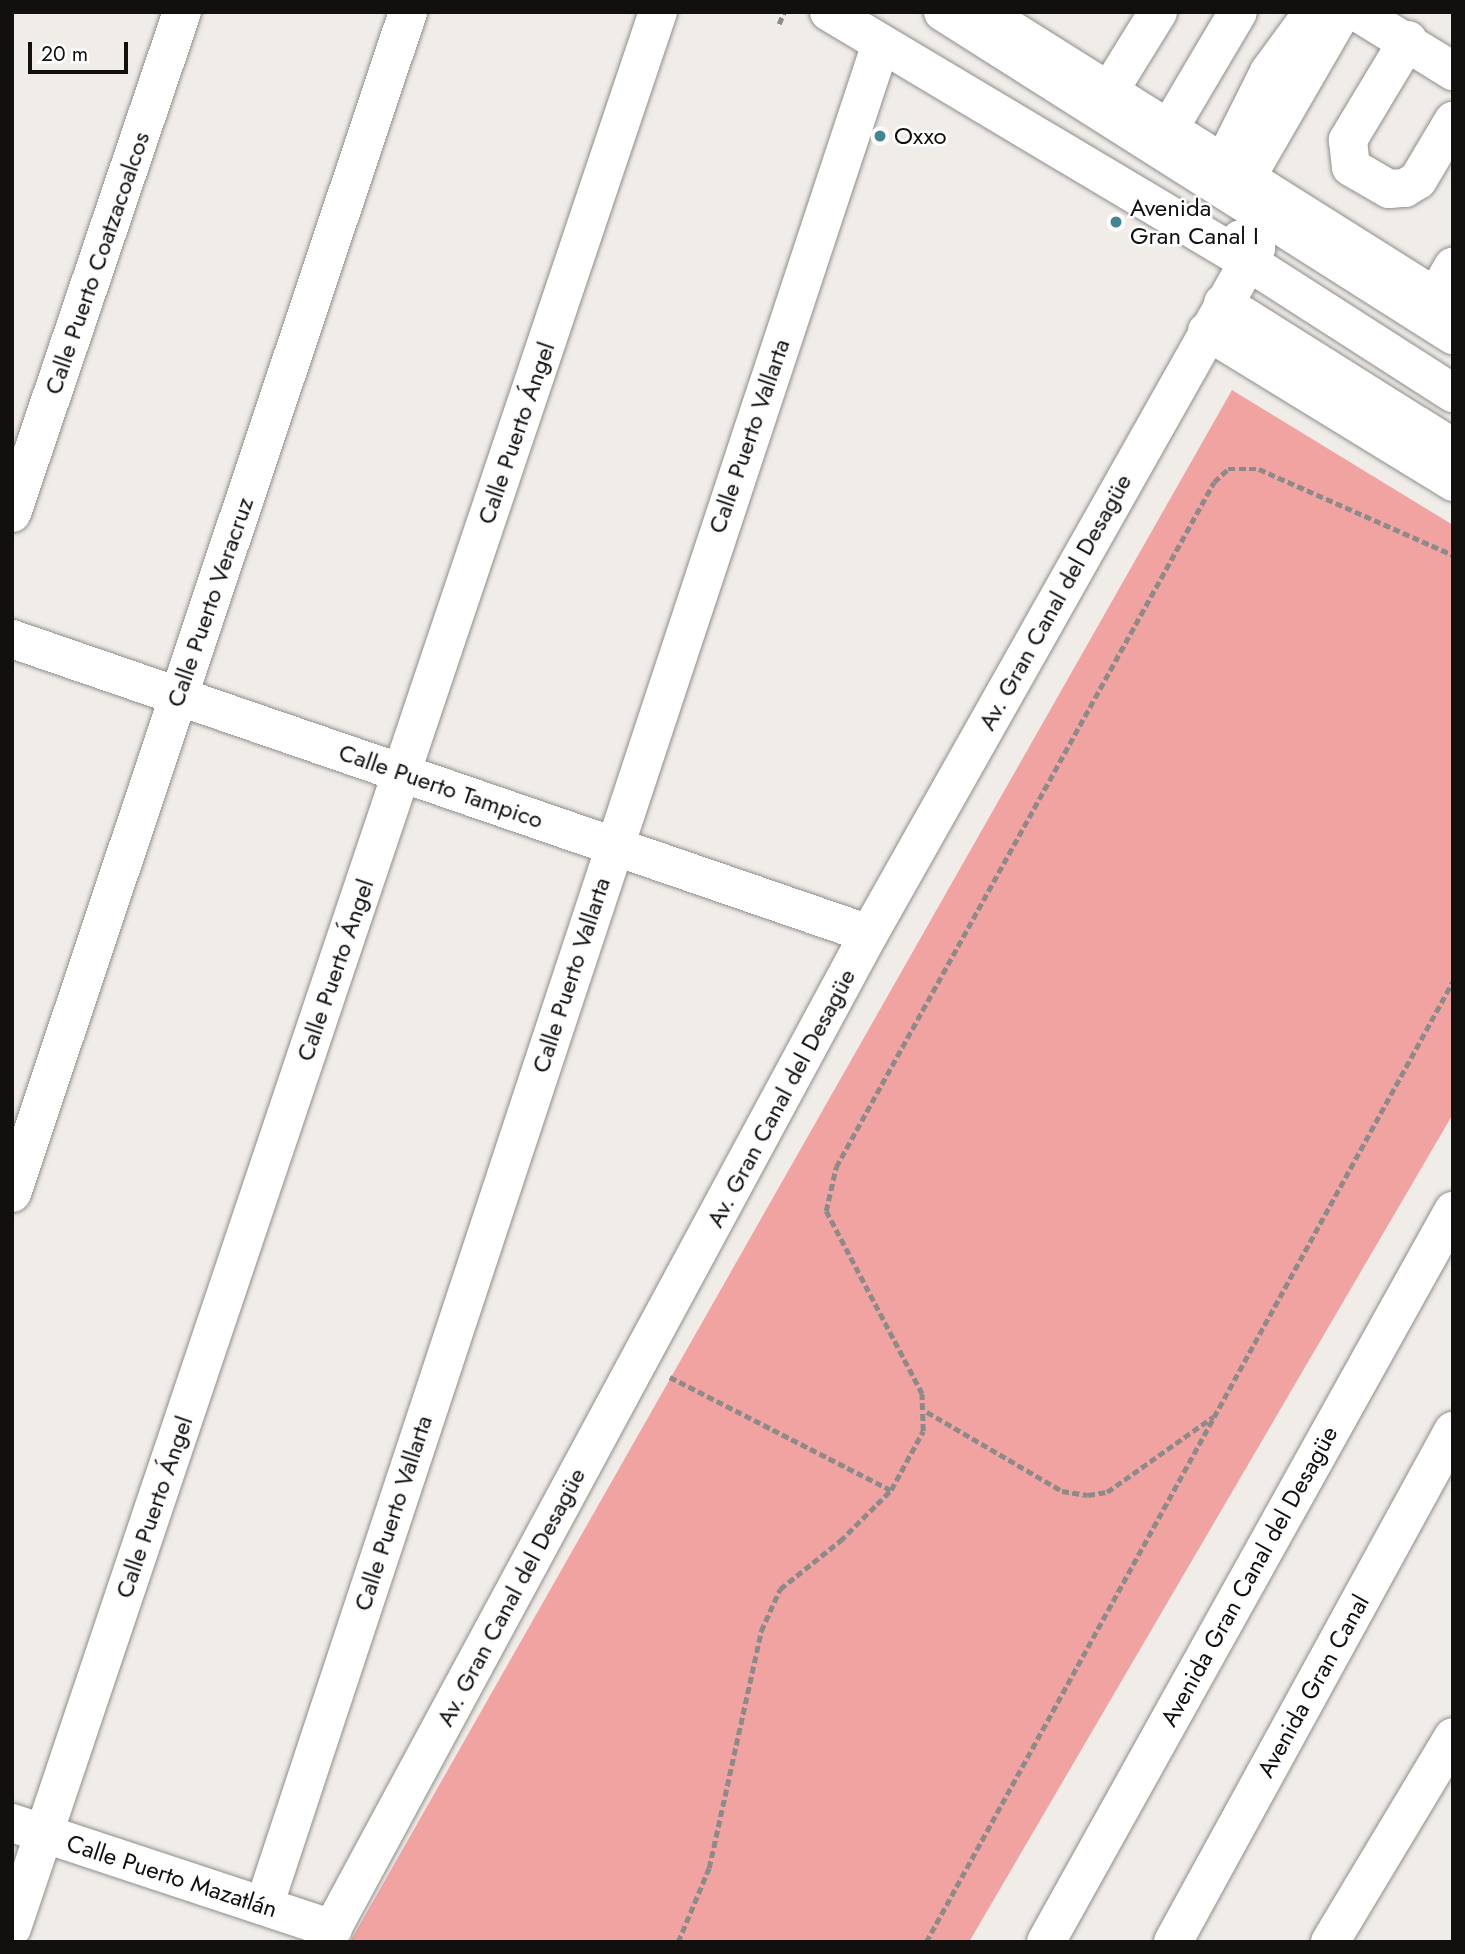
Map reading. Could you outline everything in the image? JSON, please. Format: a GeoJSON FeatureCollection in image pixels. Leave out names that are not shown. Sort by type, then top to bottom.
{"type":"FeatureCollection","features":[{"type":"Feature","properties":{"kind":"street","name":"Calle Puerto Coatzacoalcos"},"geometry":{"type":"LineString","coordinates":[[12,513],[23,444],[182,12]]}},
{"type":"Feature","properties":{"kind":"street","name":"Calle Puerto Veracruz"},"geometry":{"type":"LineString","coordinates":[[12,1192],[408,12]]}},
{"type":"Feature","properties":{"kind":"street","name":"Calle Puerto Ángel"},"geometry":{"type":"LineString","coordinates":[[12,1928],[28,1828],[401,773],[658,12]]}},
{"type":"Feature","properties":{"kind":"street"},"geometry":{"type":"LineString","coordinates":[[829,12],[1453,373]]}},
{"type":"Feature","properties":{"kind":"street"},"geometry":{"type":"LineString","coordinates":[[860,12],[1252,255],[1453,393]]}},
{"type":"Feature","properties":{"kind":"street"},"geometry":{"type":"LineString","coordinates":[[943,12],[1453,335]]}},
{"type":"Feature","properties":{"kind":"street"},"geometry":{"type":"LineString","coordinates":[[983,12],[1233,173],[1447,290]]}},
{"type":"Feature","properties":{"kind":"street"},"geometry":{"type":"LineString","coordinates":[[1108,93],[1158,12]]}},
{"type":"Feature","properties":{"kind":"street"},"geometry":{"type":"LineString","coordinates":[[1167,132],[1238,12]]}},
{"type":"Feature","properties":{"kind":"street"},"geometry":{"type":"LineString","coordinates":[[1233,173],[1269,72],[1313,12]]}},
{"type":"Feature","properties":{"kind":"street"},"geometry":{"type":"LineString","coordinates":[[1233,173],[1342,12]]}},
{"type":"Feature","properties":{"kind":"street"},"geometry":{"type":"LineString","coordinates":[[1357,12],[1408,40],[1453,71]]}},
{"type":"Feature","properties":{"kind":"street"},"geometry":{"type":"LineString","coordinates":[[1408,40],[1348,140],[1351,167],[1389,189],[1405,188],[1418,180],[1453,121]]}},
{"type":"Feature","properties":{"kind":"street","name":"Calle Puerto Vallarta"},"geometry":{"type":"LineString","coordinates":[[264,1906],[613,846],[881,44]]}},
{"type":"Feature","properties":{"kind":"street","name":"Av. Gran Canal del Desagüe"},"geometry":{"type":"LineString","coordinates":[[329,1935],[869,934],[1252,255]]}},
{"type":"Feature","properties":{"kind":"street"},"geometry":{"type":"LineString","coordinates":[[1215,317],[1453,448]]}},
{"type":"Feature","properties":{"kind":"street"},"geometry":{"type":"LineString","coordinates":[[1215,317],[1453,482]]}},
{"type":"Feature","properties":{"kind":"street","name":"Calle Puerto Tampico"},"geometry":{"type":"LineString","coordinates":[[12,639],[869,934]]}},
{"type":"Feature","properties":{"kind":"street","name":"Avenida Gran Canal del Desagüe"},"geometry":{"type":"LineString","coordinates":[[1046,1942],[1453,1211]]}},
{"type":"Feature","properties":{"kind":"street","name":"Avenida Gran Canal"},"geometry":{"type":"LineString","coordinates":[[1174,1942],[1453,1431]]}},
{"type":"Feature","properties":{"kind":"street"},"geometry":{"type":"LineString","coordinates":[[1330,1942],[1453,1737]]}},
{"type":"Feature","properties":{"kind":"street","name":"Calle Puerto Mazatlán"},"geometry":{"type":"LineString","coordinates":[[28,1828],[264,1906],[329,1935]]}},
{"type":"Feature","properties":{"kind":"path"},"geometry":{"type":"LineString","coordinates":[[779,24],[782,12]]}},
{"type":"Feature","properties":{"kind":"path"},"geometry":{"type":"LineString","coordinates":[[1214,1416],[1107,1492],[1088,1495],[1062,1490],[927,1412],[826,1211],[829,1188],[1214,482],[1228,470],[1259,469],[1453,555]]}},
{"type":"Feature","properties":{"kind":"path"},"geometry":{"type":"LineString","coordinates":[[926,1942],[1453,981]]}},
{"type":"Feature","properties":{"kind":"path"},"geometry":{"type":"LineString","coordinates":[[639,1362],[891,1490]]}},
{"type":"Feature","properties":{"kind":"path"},"geometry":{"type":"LineString","coordinates":[[678,1942],[709,1868],[761,1631],[780,1589],[891,1490],[923,1431],[927,1412]]}},
{"type":"Feature","properties":{"kind":"shaded area"},"geometry":{"type":"Polygon","coordinates":[[[1232,390],[1453,525],[1453,1114],[969,1942],[350,1942],[1232,390]]]}},
{"type":"Feature","properties":{"kind":"place","name":"Oxxo"},"geometry":{"type":"Point","coordinates":[880,136]}},
{"type":"Feature","properties":{"kind":"place","name":"Avenida Gran Canal I"},"geometry":{"type":"Point","coordinates":[1116,222]}}]}
